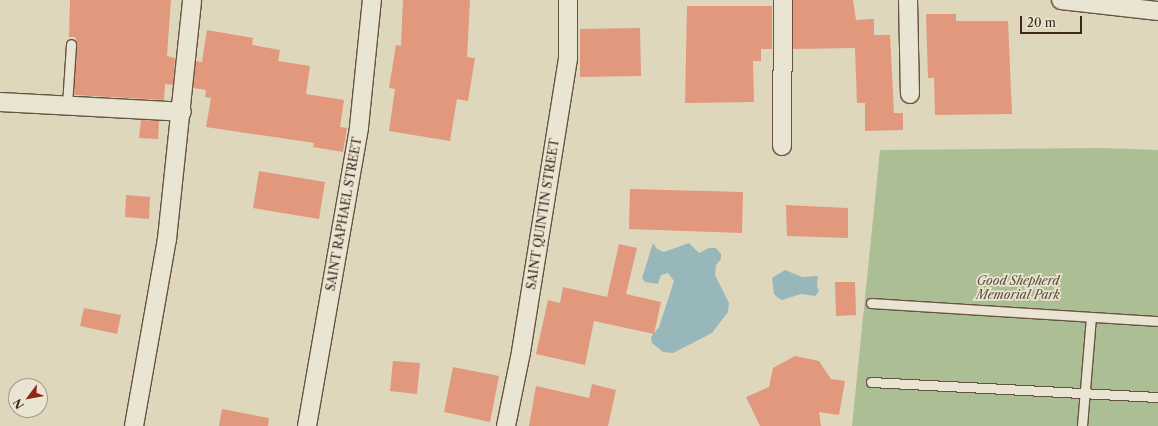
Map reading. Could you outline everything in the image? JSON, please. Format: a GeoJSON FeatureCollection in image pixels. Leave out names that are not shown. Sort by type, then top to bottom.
{"type":"FeatureCollection","features":[{"type":"Feature","properties":{"kind":"street"},"geometry":{"type":"LineString","coordinates":[[134,426],[167,239],[182,112],[192,0]]}},
{"type":"Feature","properties":{"kind":"street","name":"SAINT RAPHAEL STREET"},"geometry":{"type":"LineString","coordinates":[[307,426],[359,127],[372,0]]}},
{"type":"Feature","properties":{"kind":"street","name":"SAINT QUINTIN STREET"},"geometry":{"type":"LineString","coordinates":[[506,426],[522,344],[568,58],[568,0]]}},
{"type":"Feature","properties":{"kind":"street"},"geometry":{"type":"LineString","coordinates":[[782,146],[783,0]]}},
{"type":"Feature","properties":{"kind":"street"},"geometry":{"type":"LineString","coordinates":[[908,0],[910,94]]}},
{"type":"Feature","properties":{"kind":"street"},"geometry":{"type":"LineString","coordinates":[[1061,0],[1155,7]]}},
{"type":"Feature","properties":{"kind":"street"},"geometry":{"type":"LineString","coordinates":[[0,102],[182,112]]}},
{"type":"Feature","properties":{"kind":"lane"},"geometry":{"type":"LineString","coordinates":[[67,106],[70,44]]}},
{"type":"Feature","properties":{"kind":"lane"},"geometry":{"type":"LineString","coordinates":[[871,303],[1158,321]]}},
{"type":"Feature","properties":{"kind":"lane"},"geometry":{"type":"LineString","coordinates":[[1082,426],[1091,317]]}},
{"type":"Feature","properties":{"kind":"lane"},"geometry":{"type":"LineString","coordinates":[[871,382],[1158,397]]}},
{"type":"Feature","properties":{"kind":"green space","name":"Good Shepherd Memorial Park"},"geometry":{"type":"Polygon","coordinates":[[[1103,148],[1158,150],[1158,426],[852,426],[880,150],[1103,148]]]}},
{"type":"Feature","properties":{"kind":"water"},"geometry":{"type":"Polygon","coordinates":[[[653,243],[657,249],[664,252],[689,243],[699,253],[709,248],[716,248],[721,254],[721,259],[716,265],[715,275],[729,303],[728,312],[712,333],[673,353],[663,352],[652,343],[651,337],[659,327],[674,281],[668,273],[661,275],[658,284],[645,282],[642,278],[653,243]]]}},
{"type":"Feature","properties":{"kind":"water"},"geometry":{"type":"Polygon","coordinates":[[[785,270],[802,277],[818,276],[817,286],[819,291],[815,296],[801,294],[782,300],[778,298],[774,294],[772,278],[785,270]]]}},
{"type":"Feature","properties":{"kind":"building"},"geometry":{"type":"Polygon","coordinates":[[[70,0],[171,0],[167,56],[175,58],[173,85],[165,84],[164,100],[74,95],[77,44],[75,37],[69,37],[70,0]]]}},
{"type":"Feature","properties":{"kind":"building"},"geometry":{"type":"Polygon","coordinates":[[[403,0],[470,0],[467,57],[475,58],[468,101],[457,99],[450,141],[389,131],[395,89],[389,88],[396,45],[401,46],[403,0]]]}},
{"type":"Feature","properties":{"kind":"building"},"geometry":{"type":"Polygon","coordinates":[[[793,0],[853,0],[856,20],[874,19],[874,35],[890,35],[894,113],[903,113],[903,130],[865,131],[865,103],[857,103],[855,48],[793,49],[793,0]]]}},
{"type":"Feature","properties":{"kind":"building"},"geometry":{"type":"Polygon","coordinates":[[[687,6],[772,6],[772,49],[761,49],[761,61],[753,61],[754,102],[685,103],[687,6]]]}},
{"type":"Feature","properties":{"kind":"building"},"geometry":{"type":"Polygon","coordinates":[[[926,14],[956,14],[956,21],[1008,21],[1012,114],[935,115],[934,78],[928,78],[926,14]]]}},
{"type":"Feature","properties":{"kind":"building"},"geometry":{"type":"Polygon","coordinates":[[[640,28],[641,76],[580,77],[580,29],[640,28]]]}},
{"type":"Feature","properties":{"kind":"building"},"geometry":{"type":"Polygon","coordinates":[[[207,30],[253,38],[252,45],[280,50],[278,61],[310,66],[306,94],[344,100],[340,127],[347,128],[343,152],[313,147],[314,143],[206,127],[211,98],[205,97],[206,90],[193,88],[196,61],[202,62],[207,30]]]}},
{"type":"Feature","properties":{"kind":"building"},"geometry":{"type":"Polygon","coordinates":[[[141,120],[159,121],[158,139],[139,138],[141,120]]]}},
{"type":"Feature","properties":{"kind":"building"},"geometry":{"type":"Polygon","coordinates":[[[259,171],[325,182],[319,219],[253,208],[259,171]]]}},
{"type":"Feature","properties":{"kind":"building"},"geometry":{"type":"Polygon","coordinates":[[[630,189],[743,192],[742,233],[629,229],[630,189]]]}},
{"type":"Feature","properties":{"kind":"building"},"geometry":{"type":"Polygon","coordinates":[[[126,195],[150,197],[149,219],[125,217],[126,195]]]}},
{"type":"Feature","properties":{"kind":"building"},"geometry":{"type":"Polygon","coordinates":[[[786,205],[848,208],[848,238],[787,236],[786,205]]]}},
{"type":"Feature","properties":{"kind":"building"},"geometry":{"type":"Polygon","coordinates":[[[619,244],[637,248],[626,294],[661,302],[654,334],[594,321],[585,365],[536,354],[548,300],[560,303],[563,287],[607,297],[619,244]]]}},
{"type":"Feature","properties":{"kind":"building"},"geometry":{"type":"Polygon","coordinates":[[[835,282],[855,282],[856,315],[836,316],[835,282]]]}},
{"type":"Feature","properties":{"kind":"building"},"geometry":{"type":"Polygon","coordinates":[[[84,308],[121,315],[117,334],[80,326],[84,308]]]}},
{"type":"Feature","properties":{"kind":"building"},"geometry":{"type":"Polygon","coordinates":[[[795,356],[819,361],[831,379],[845,381],[839,415],[819,412],[821,426],[760,426],[746,397],[769,387],[773,368],[795,356]]]}},
{"type":"Feature","properties":{"kind":"building"},"geometry":{"type":"Polygon","coordinates":[[[393,361],[420,363],[417,394],[390,391],[393,361]]]}},
{"type":"Feature","properties":{"kind":"building"},"geometry":{"type":"Polygon","coordinates":[[[453,367],[499,376],[490,422],[444,412],[453,367]]]}},
{"type":"Feature","properties":{"kind":"building"},"geometry":{"type":"Polygon","coordinates":[[[592,384],[616,390],[608,426],[529,426],[536,386],[589,398],[592,384]]]}},
{"type":"Feature","properties":{"kind":"building"},"geometry":{"type":"Polygon","coordinates":[[[222,409],[269,418],[268,426],[219,426],[222,409]]]}}]}
